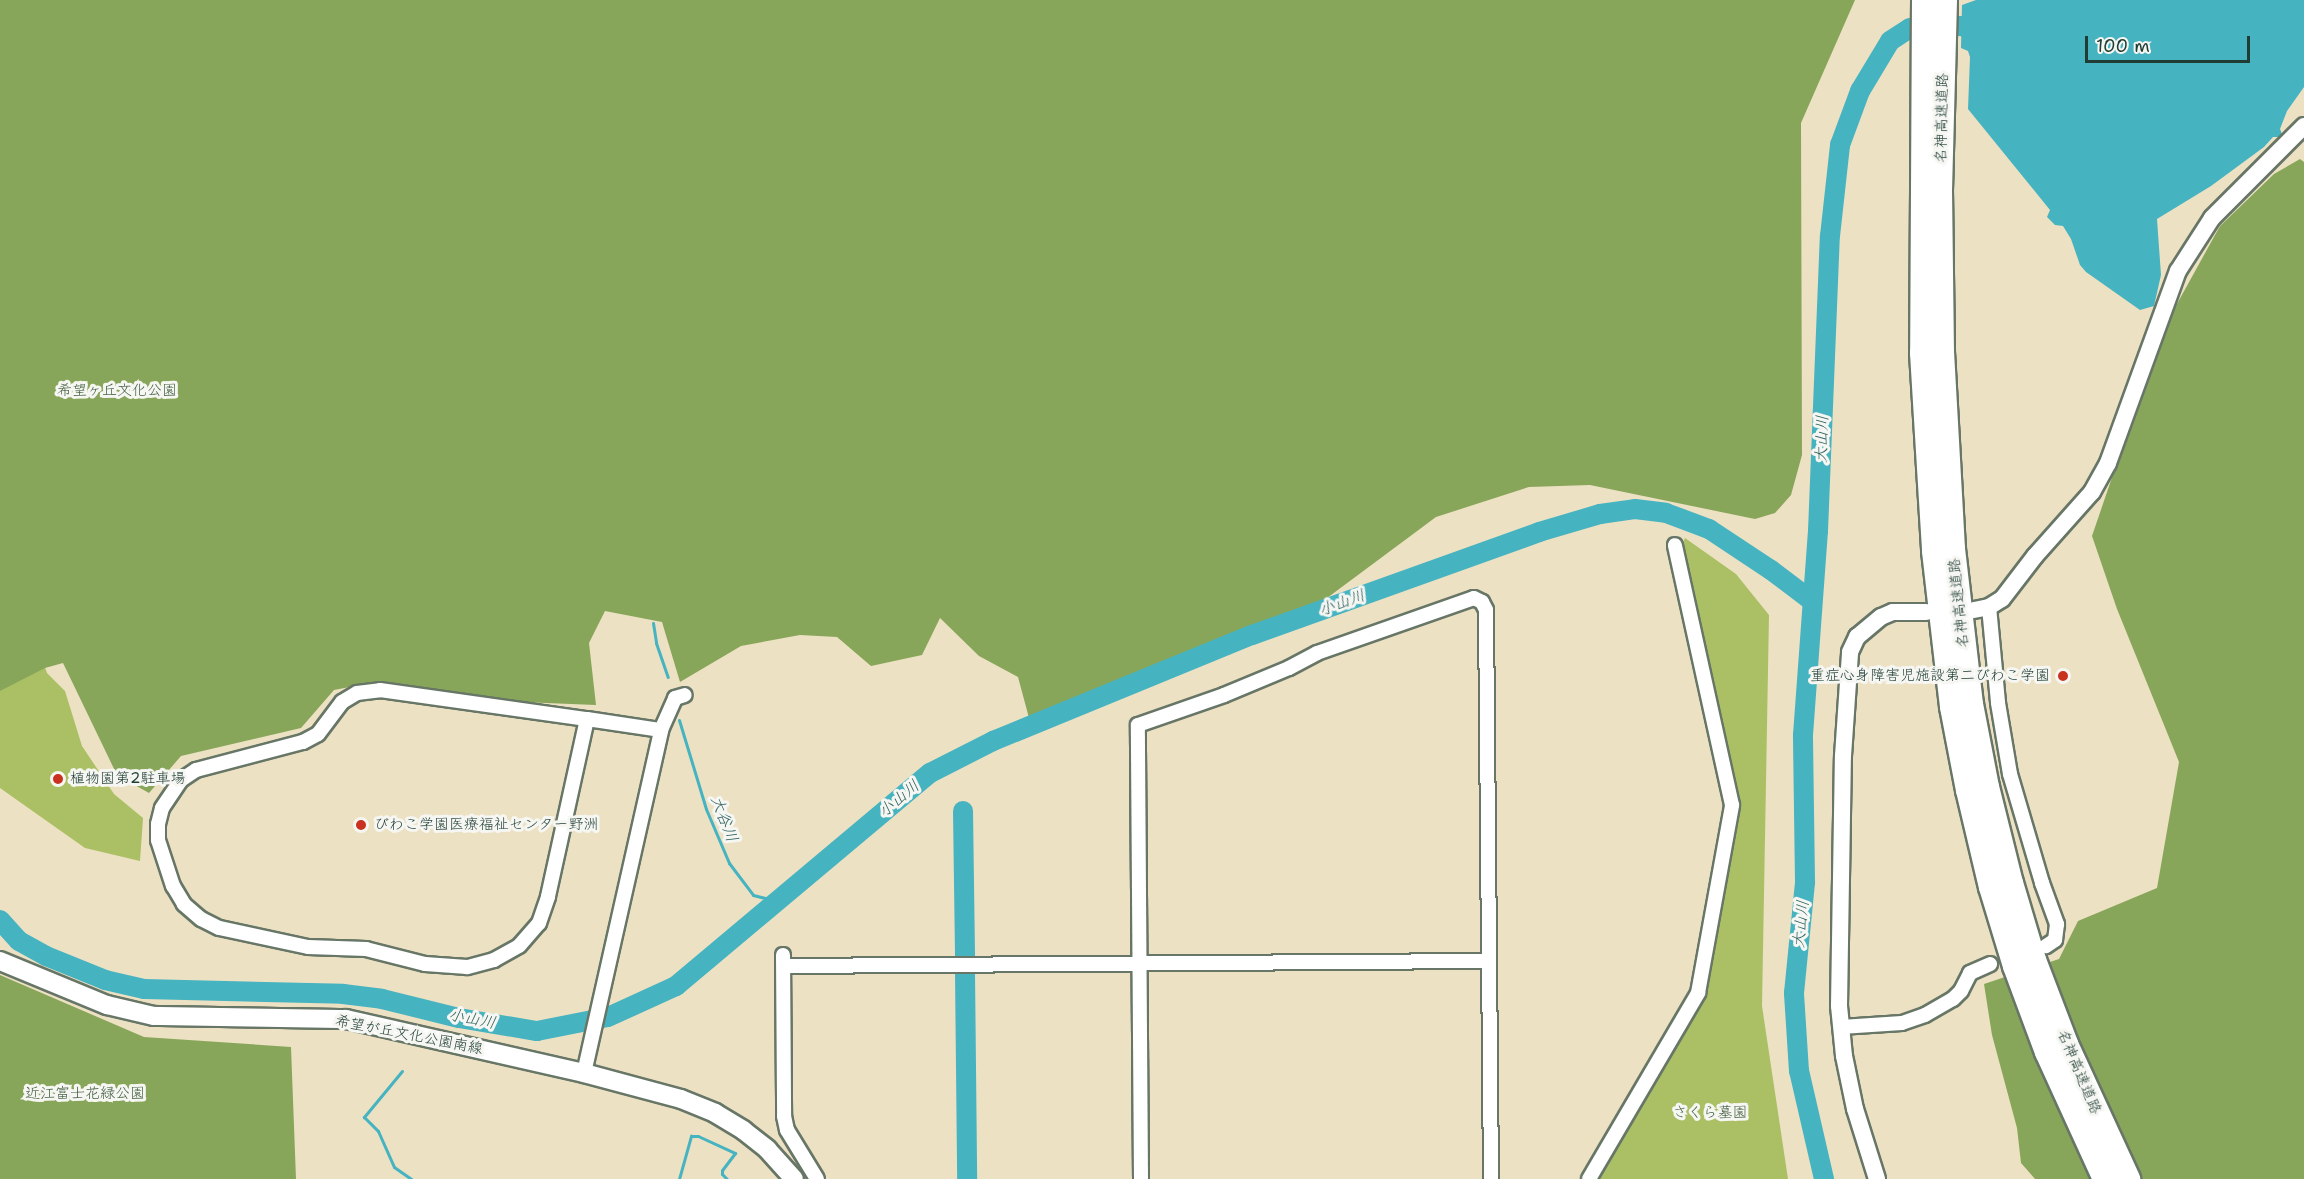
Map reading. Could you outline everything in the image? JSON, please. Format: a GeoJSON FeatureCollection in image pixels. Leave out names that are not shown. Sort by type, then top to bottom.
{"type":"FeatureCollection","features":[{"type":"Feature","properties":{"kind":"highway","name":"名神高速道路"},"geometry":{"type":"LineString","coordinates":[[1937,2],[1922,274],[1926,455],[1942,631],[1952,707],[1968,790],[1991,887],[2015,966],[2047,1052],[2105,1179]]}},
{"type":"Feature","properties":{"kind":"highway","name":"名神高速道路"},"geometry":{"type":"LineString","coordinates":[[1933,47],[1940,190],[1942,375],[1953,549],[1971,704],[1990,798],[2034,960],[2066,1044],[2128,1179]]}},
{"type":"Feature","properties":{"kind":"main road","name":"希望が丘文化公園南線"},"geometry":{"type":"LineString","coordinates":[[0,961],[107,1005],[154,1016],[346,1019],[584,1073],[681,1099],[715,1113],[743,1130],[767,1149],[795,1179]]}},
{"type":"Feature","properties":{"kind":"street"},"geometry":{"type":"LineString","coordinates":[[2046,946],[2055,940],[2057,924],[2042,883],[2010,774],[1982,609],[2002,599],[2035,556],[2081,507],[2101,478],[2117,441],[2178,271],[2197,238],[2211,218],[2301,133]]}},
{"type":"Feature","properties":{"kind":"street"},"geometry":{"type":"LineString","coordinates":[[1589,1179],[1698,993],[1732,805],[1675,545]]}},
{"type":"Feature","properties":{"kind":"street"},"geometry":{"type":"LineString","coordinates":[[1141,1179],[1138,725],[1289,668],[1317,653],[1474,598],[1482,602],[1486,610],[1491,1179]]}},
{"type":"Feature","properties":{"kind":"street"},"geometry":{"type":"LineString","coordinates":[[1877,1179],[1855,1109],[1841,1027],[1839,904],[1850,652],[1857,637],[1881,617],[1893,612],[1926,612]]}},
{"type":"Feature","properties":{"kind":"street"},"geometry":{"type":"LineString","coordinates":[[587,719],[548,897],[539,923],[519,946],[494,960],[466,967],[425,964],[366,949],[308,946],[219,928],[201,919],[184,904],[173,886],[158,840],[158,824],[162,808],[181,780],[196,770],[303,742],[318,734],[342,702],[357,693],[380,690],[587,719],[661,730]]}},
{"type":"Feature","properties":{"kind":"street"},"geometry":{"type":"LineString","coordinates":[[584,1073],[661,730],[675,698],[685,694]]}},
{"type":"Feature","properties":{"kind":"street"},"geometry":{"type":"LineString","coordinates":[[817,1179],[787,1130],[784,1116],[784,960],[1139,963],[1489,961]]}},
{"type":"Feature","properties":{"kind":"street"},"geometry":{"type":"LineString","coordinates":[[1841,1027],[1902,1023],[1925,1015],[1953,999],[1961,991],[1970,973],[1990,964]]}},
{"type":"Feature","properties":{"kind":"green space","name":"希望ヶ丘文化公園"},"geometry":{"type":"Polygon","coordinates":[[[0,0],[1855,0],[1801,123],[1802,455],[1791,495],[1775,513],[1755,519],[1590,485],[1529,487],[1436,517],[1323,601],[1029,718],[1018,677],[979,656],[940,618],[922,655],[871,666],[837,637],[800,635],[741,646],[680,682],[662,622],[605,611],[589,643],[596,705],[521,702],[381,681],[334,690],[301,728],[181,756],[149,793],[117,775],[63,663],[45,668],[0,691],[0,0]]]}},
{"type":"Feature","properties":{"kind":"green space"},"geometry":{"type":"Polygon","coordinates":[[[2300,159],[2304,162],[2304,1179],[2035,1179],[2021,1163],[2017,1128],[1992,1035],[1984,984],[2059,959],[2078,921],[2157,888],[2179,762],[2117,609],[2092,536],[2162,331],[2220,226],[2274,174],[2300,159]]]}},
{"type":"Feature","properties":{"kind":"green space","name":"さくら墓園"},"geometry":{"type":"Polygon","coordinates":[[[1685,538],[1736,574],[1769,615],[1762,1006],[1788,1179],[1595,1179],[1704,992],[1736,804],[1682,545],[1685,538]]]}},
{"type":"Feature","properties":{"kind":"green space"},"geometry":{"type":"Polygon","coordinates":[[[0,597],[23,604],[47,673],[65,691],[82,746],[114,794],[143,818],[140,861],[85,848],[0,788],[0,597]]]}},
{"type":"Feature","properties":{"kind":"green space","name":"近江富士花緑公園"},"geometry":{"type":"Polygon","coordinates":[[[0,975],[144,1037],[291,1047],[296,1179],[0,1179],[0,975]]]}},
{"type":"Feature","properties":{"kind":"water"},"geometry":{"type":"Polygon","coordinates":[[[1976,0],[2304,0],[2304,87],[2287,111],[2280,129],[2282,134],[2280,137],[2273,137],[2264,147],[2211,186],[2157,219],[2161,275],[2154,306],[2140,310],[2086,272],[2080,265],[2071,239],[2063,226],[2055,225],[2047,217],[2050,210],[1968,109],[1970,57],[1968,51],[1961,48],[1962,5],[1976,0]]]}},
{"type":"Feature","properties":{"kind":"waterway","name":"大山川"},"geometry":{"type":"LineString","coordinates":[[1824,1179],[1799,1071],[1794,993],[1805,882],[1803,735],[1818,531],[1830,236],[1840,145],[1860,91],[1890,41],[1910,28],[1961,26],[1986,33]]}},
{"type":"Feature","properties":{"kind":"waterway","name":"小山川"},"geometry":{"type":"LineString","coordinates":[[0,920],[19,941],[46,956],[105,980],[144,989],[343,994],[382,999],[459,1018],[537,1031],[608,1017],[676,986],[930,773],[993,741],[1252,635],[1539,532],[1600,514],[1635,509],[1666,513],[1709,529],[1771,570],[1812,601]]}},
{"type":"Feature","properties":{"kind":"waterway","name":"大谷川"},"geometry":{"type":"LineString","coordinates":[[653,623],[656,643],[668,677]]}},
{"type":"Feature","properties":{"kind":"waterway","name":"大谷川"},"geometry":{"type":"LineString","coordinates":[[679,720],[706,809],[729,863],[753,895],[777,901]]}},
{"type":"Feature","properties":{"kind":"waterway"},"geometry":{"type":"LineString","coordinates":[[963,811],[965,957]]}},
{"type":"Feature","properties":{"kind":"waterway"},"geometry":{"type":"LineString","coordinates":[[965,972],[967,1179]]}},
{"type":"Feature","properties":{"kind":"waterway"},"geometry":{"type":"LineString","coordinates":[[402,1071],[364,1117],[378,1131],[394,1167],[411,1179]]}},
{"type":"Feature","properties":{"kind":"waterway"},"geometry":{"type":"LineString","coordinates":[[679,1179],[691,1136],[698,1136],[735,1153],[722,1170],[722,1174],[727,1179]]}},
{"type":"Feature","properties":{"kind":"place","name":"重症心身障害児施設第二びわこ学園"},"geometry":{"type":"Point","coordinates":[2063,676]}},
{"type":"Feature","properties":{"kind":"place","name":"植物園第2駐車場"},"geometry":{"type":"Point","coordinates":[58,779]}},
{"type":"Feature","properties":{"kind":"place","name":"びわこ学園医療福祉センター野洲"},"geometry":{"type":"Point","coordinates":[361,825]}}]}
